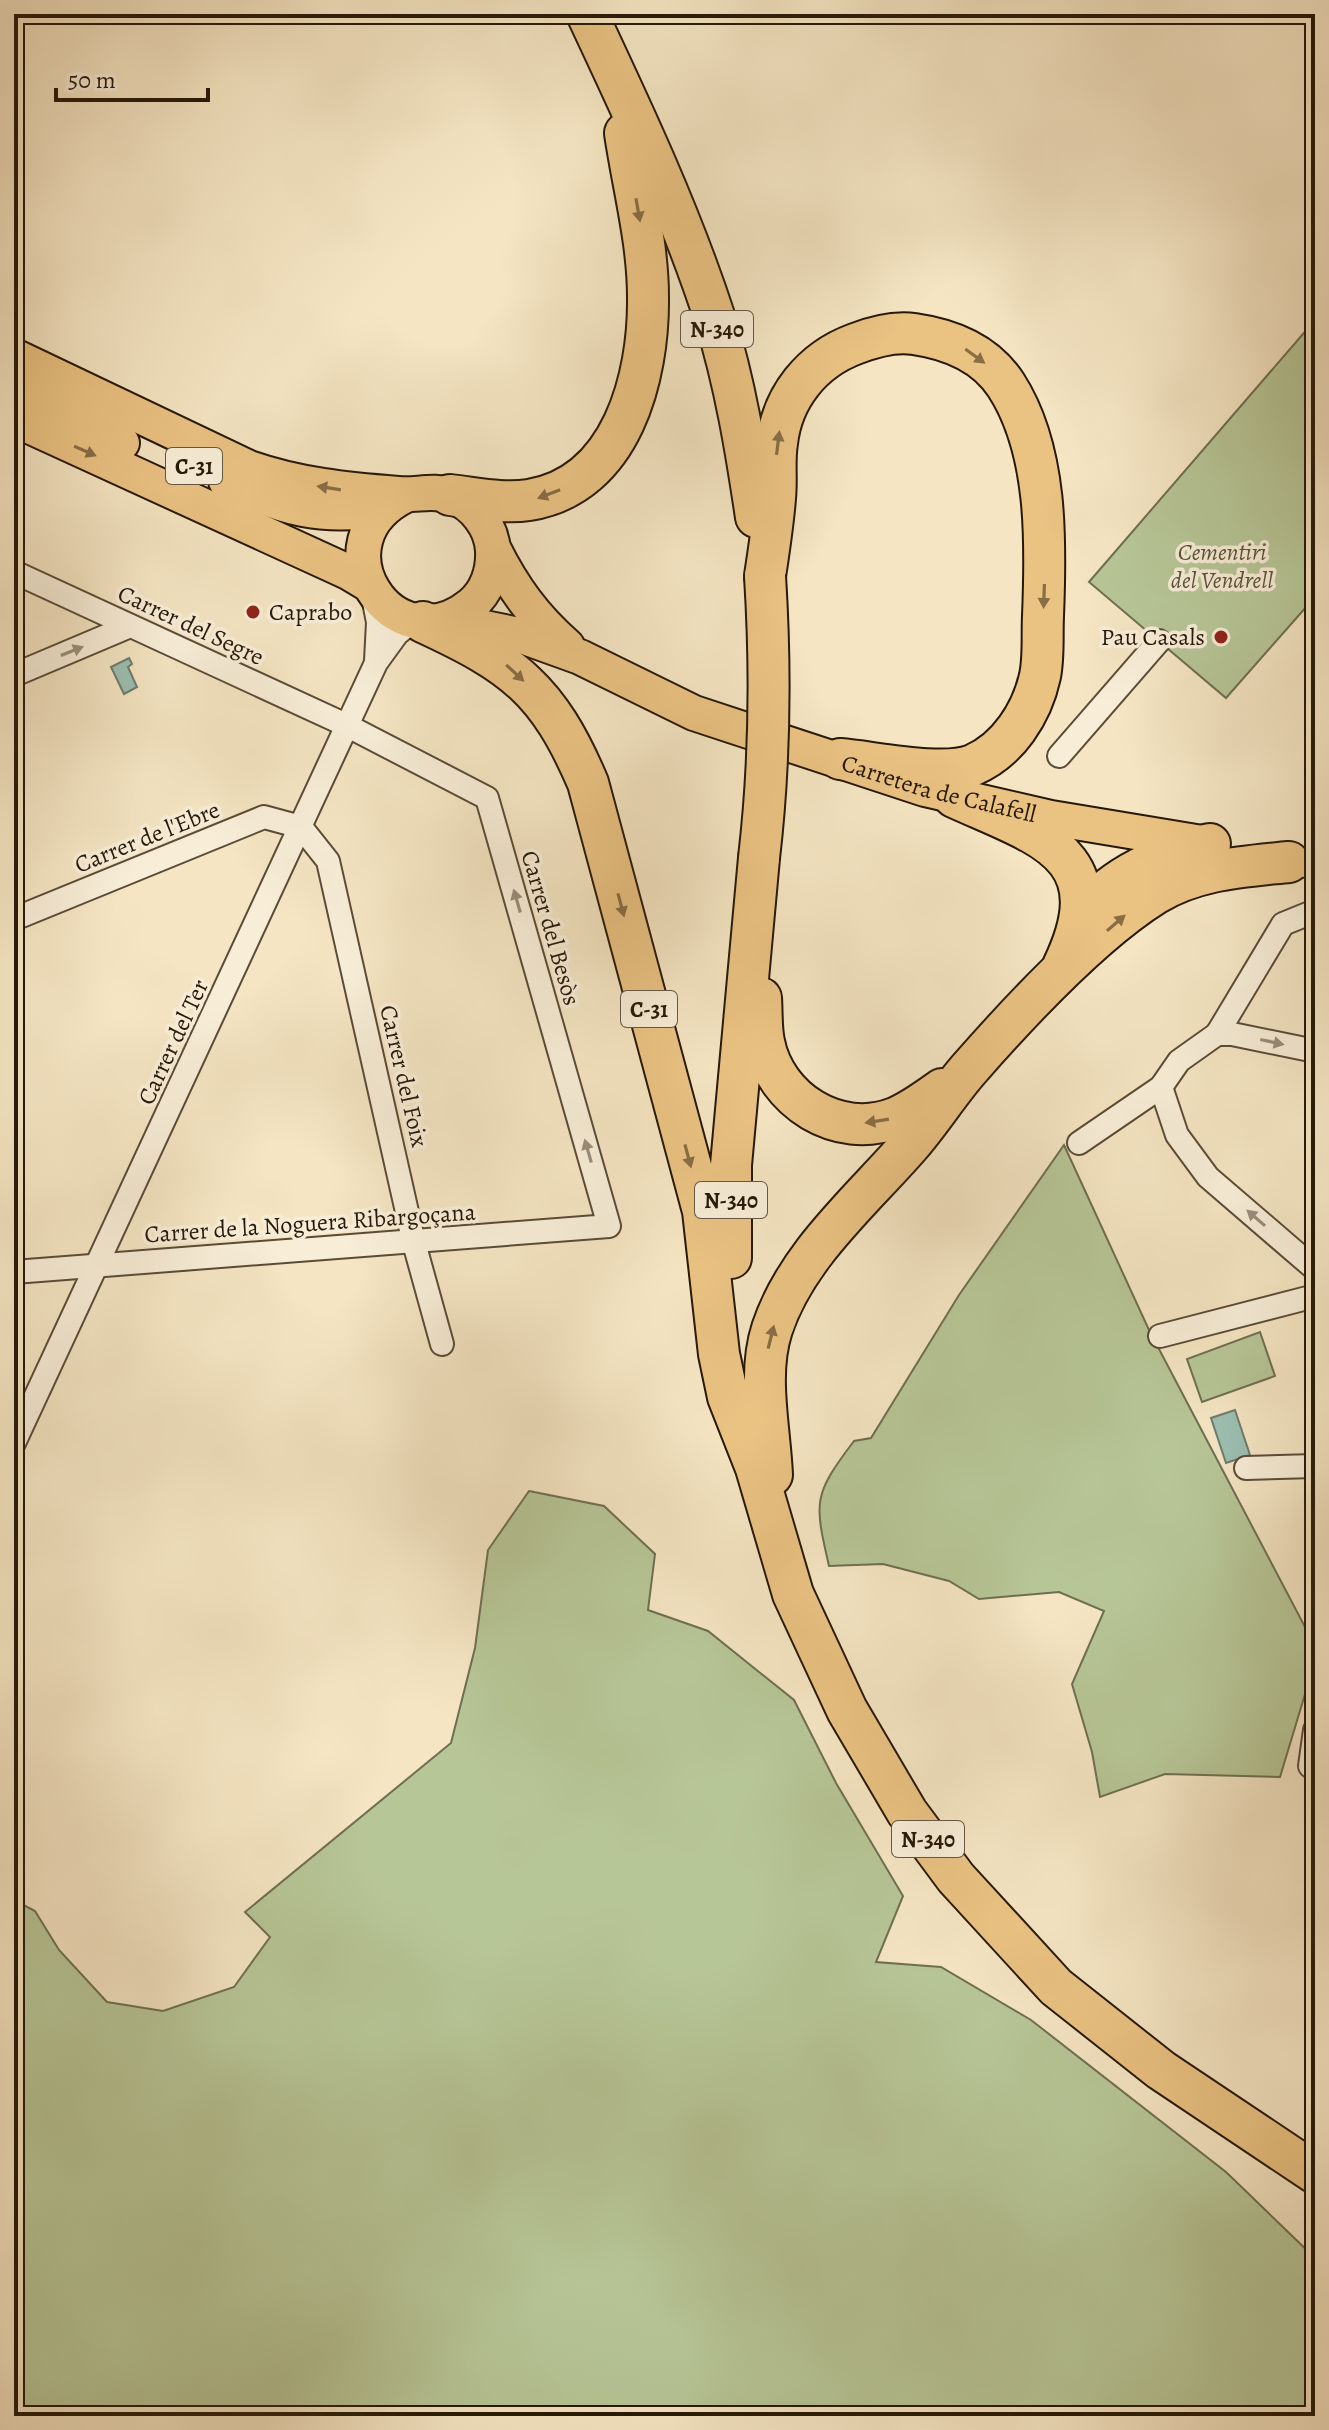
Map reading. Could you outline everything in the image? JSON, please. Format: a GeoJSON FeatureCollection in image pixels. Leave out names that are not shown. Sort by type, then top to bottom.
{"type":"FeatureCollection","features":[{"type":"Feature","properties":{"kind":"highway","name":"N-340"},"geometry":{"type":"LineString","coordinates":[[587,14],[683,229],[715,321],[743,431],[765,576],[771,663],[767,794],[731,1165],[731,1267],[739,1367],[756,1468],[793,1594],[847,1710],[907,1812],[956,1878],[1007,1936],[1083,2011],[1210,2105],[1315,2173]]}},
{"type":"Feature","properties":{"kind":"highway"},"geometry":{"type":"LineString","coordinates":[[450,495],[507,502],[555,492],[587,475],[612,450],[628,414],[642,371],[648,295],[617,78]]}},
{"type":"Feature","properties":{"kind":"highway"},"geometry":{"type":"LineString","coordinates":[[765,576],[782,417],[799,385],[818,363],[873,337],[906,333],[942,338],[969,351],[1005,384],[1023,421],[1035,463],[1045,558],[1041,675],[1034,695],[1015,733],[994,752],[972,765],[953,769],[840,759]]}},
{"type":"Feature","properties":{"kind":"highway","name":"C-31"},"geometry":{"type":"LineString","coordinates":[[427,621],[506,664],[542,699],[567,733],[588,783],[703,1211],[719,1354],[728,1397],[756,1468]]}},
{"type":"Feature","properties":{"kind":"highway"},"geometry":{"type":"LineString","coordinates":[[954,797],[1047,840],[1065,856],[1081,895],[1082,915],[1059,976]]}},
{"type":"Feature","properties":{"kind":"highway"},"geometry":{"type":"LineString","coordinates":[[1082,915],[1127,875],[1165,855],[1210,844]]}},
{"type":"Feature","properties":{"kind":"highway"},"geometry":{"type":"LineString","coordinates":[[773,1527],[766,1382],[772,1329],[809,1259],[912,1143],[968,1070],[1059,976],[1120,919],[1156,893],[1207,870],[1302,865]]}},
{"type":"Feature","properties":{"kind":"highway"},"geometry":{"type":"LineString","coordinates":[[752,930],[764,1043],[777,1076],[798,1102],[843,1123],[873,1123],[895,1118],[968,1070]]}},
{"type":"Feature","properties":{"kind":"main road"},"geometry":{"type":"LineString","coordinates":[[14,356],[249,468],[285,481],[395,502]]}},
{"type":"Feature","properties":{"kind":"main road","name":"C-31"},"geometry":{"type":"LineString","coordinates":[[14,381],[288,508],[331,515],[395,502],[429,491],[450,495],[479,516],[493,548]]}},
{"type":"Feature","properties":{"kind":"main road","name":"C-31"},"geometry":{"type":"LineString","coordinates":[[14,391],[282,522],[328,551],[397,615],[427,621]]}},
{"type":"Feature","properties":{"kind":"main road"},"geometry":{"type":"LineString","coordinates":[[14,419],[363,582],[364,544],[371,525],[395,502]]}},
{"type":"Feature","properties":{"kind":"main road"},"geometry":{"type":"LineString","coordinates":[[427,621],[477,601],[490,576],[493,548]]}},
{"type":"Feature","properties":{"kind":"main road","name":"Carretera de Calafell"},"geometry":{"type":"LineString","coordinates":[[493,548],[507,577],[536,619],[580,657]]}},
{"type":"Feature","properties":{"kind":"main road","name":"Carretera de Calafell"},"geometry":{"type":"LineString","coordinates":[[427,621],[486,626],[580,657],[694,713],[954,797],[1051,818],[1210,844],[1302,865]]}},
{"type":"Feature","properties":{"kind":"street","name":"Carrer del Segre"},"geometry":{"type":"LineString","coordinates":[[14,572],[346,725]]}},
{"type":"Feature","properties":{"kind":"street","name":"Carrer del Ter"},"geometry":{"type":"LineString","coordinates":[[363,582],[378,622],[376,663]]}},
{"type":"Feature","properties":{"kind":"street","name":"Carrer del Ter"},"geometry":{"type":"LineString","coordinates":[[14,1443],[376,663],[397,634],[427,621]]}},
{"type":"Feature","properties":{"kind":"street"},"geometry":{"type":"LineString","coordinates":[[14,675],[130,626]]}},
{"type":"Feature","properties":{"kind":"street"},"geometry":{"type":"LineString","coordinates":[[1059,756],[1159,641]]}},
{"type":"Feature","properties":{"kind":"street","name":"Carrer del Besòs"},"geometry":{"type":"LineString","coordinates":[[346,725],[487,798],[609,1226]]}},
{"type":"Feature","properties":{"kind":"street","name":"Carrer de l'Ebre"},"geometry":{"type":"LineString","coordinates":[[14,919],[264,817],[301,827]]}},
{"type":"Feature","properties":{"kind":"street","name":"Carrer del Foix"},"geometry":{"type":"LineString","coordinates":[[301,827],[328,861],[414,1243],[442,1344]]}},
{"type":"Feature","properties":{"kind":"street"},"geometry":{"type":"LineString","coordinates":[[1079,1143],[1161,1087],[1179,1061],[1217,1034],[1283,924],[1315,911]]}},
{"type":"Feature","properties":{"kind":"street"},"geometry":{"type":"LineString","coordinates":[[1217,1034],[1232,1034],[1315,1051]]}},
{"type":"Feature","properties":{"kind":"street"},"geometry":{"type":"LineString","coordinates":[[1161,1087],[1177,1135],[1208,1177],[1315,1269]]}},
{"type":"Feature","properties":{"kind":"street","name":"Carrer de la Noguera Ribargoçana"},"geometry":{"type":"LineString","coordinates":[[14,1272],[609,1226]]}},
{"type":"Feature","properties":{"kind":"street"},"geometry":{"type":"LineString","coordinates":[[1160,1336],[1315,1296]]}},
{"type":"Feature","properties":{"kind":"street"},"geometry":{"type":"LineString","coordinates":[[1246,1468],[1315,1466]]}},
{"type":"Feature","properties":{"kind":"street"},"geometry":{"type":"LineString","coordinates":[[1310,1766],[1315,1730]]}},
{"type":"Feature","properties":{"kind":"green space","name":"Cementiri del Vendrell"},"geometry":{"type":"Polygon","coordinates":[[[1315,320],[1315,597],[1226,698],[1089,582],[1315,320]]]}},
{"type":"Feature","properties":{"kind":"green space"},"geometry":{"type":"Polygon","coordinates":[[[1064,1145],[1149,1330],[1315,1646],[1315,1661],[1280,1777],[1165,1774],[1100,1797],[1092,1752],[1072,1684],[1104,1611],[1059,1592],[979,1599],[949,1581],[883,1564],[829,1566],[821,1527],[820,1499],[831,1474],[854,1441],[871,1438],[959,1295],[1064,1145]]]}},
{"type":"Feature","properties":{"kind":"green space"},"geometry":{"type":"Polygon","coordinates":[[[1260,1332],[1275,1376],[1202,1402],[1187,1359],[1260,1332]]]}},
{"type":"Feature","properties":{"kind":"green space"},"geometry":{"type":"Polygon","coordinates":[[[529,1491],[604,1506],[655,1554],[648,1610],[708,1631],[794,1700],[836,1783],[903,1896],[876,1962],[941,1967],[1031,2020],[1226,2172],[1315,2258],[1315,2416],[14,2416],[14,1900],[35,1911],[59,1950],[107,2002],[163,2011],[234,1987],[270,1937],[245,1912],[451,1743],[475,1648],[488,1550],[529,1491]]]}},
{"type":"Feature","properties":{"kind":"shaded area"},"geometry":{"type":"Polygon","coordinates":[[[129,658],[132,664],[128,667],[137,687],[124,694],[111,667],[129,658]]]}},
{"type":"Feature","properties":{"kind":"shaded area"},"geometry":{"type":"Polygon","coordinates":[[[1235,1410],[1250,1455],[1226,1463],[1211,1418],[1235,1410]]]}},
{"type":"Feature","properties":{"kind":"place","name":"Caprabo"},"geometry":{"type":"Point","coordinates":[253,612]}},
{"type":"Feature","properties":{"kind":"place","name":"Pau Casals"},"geometry":{"type":"Point","coordinates":[1221,637]}}]}
